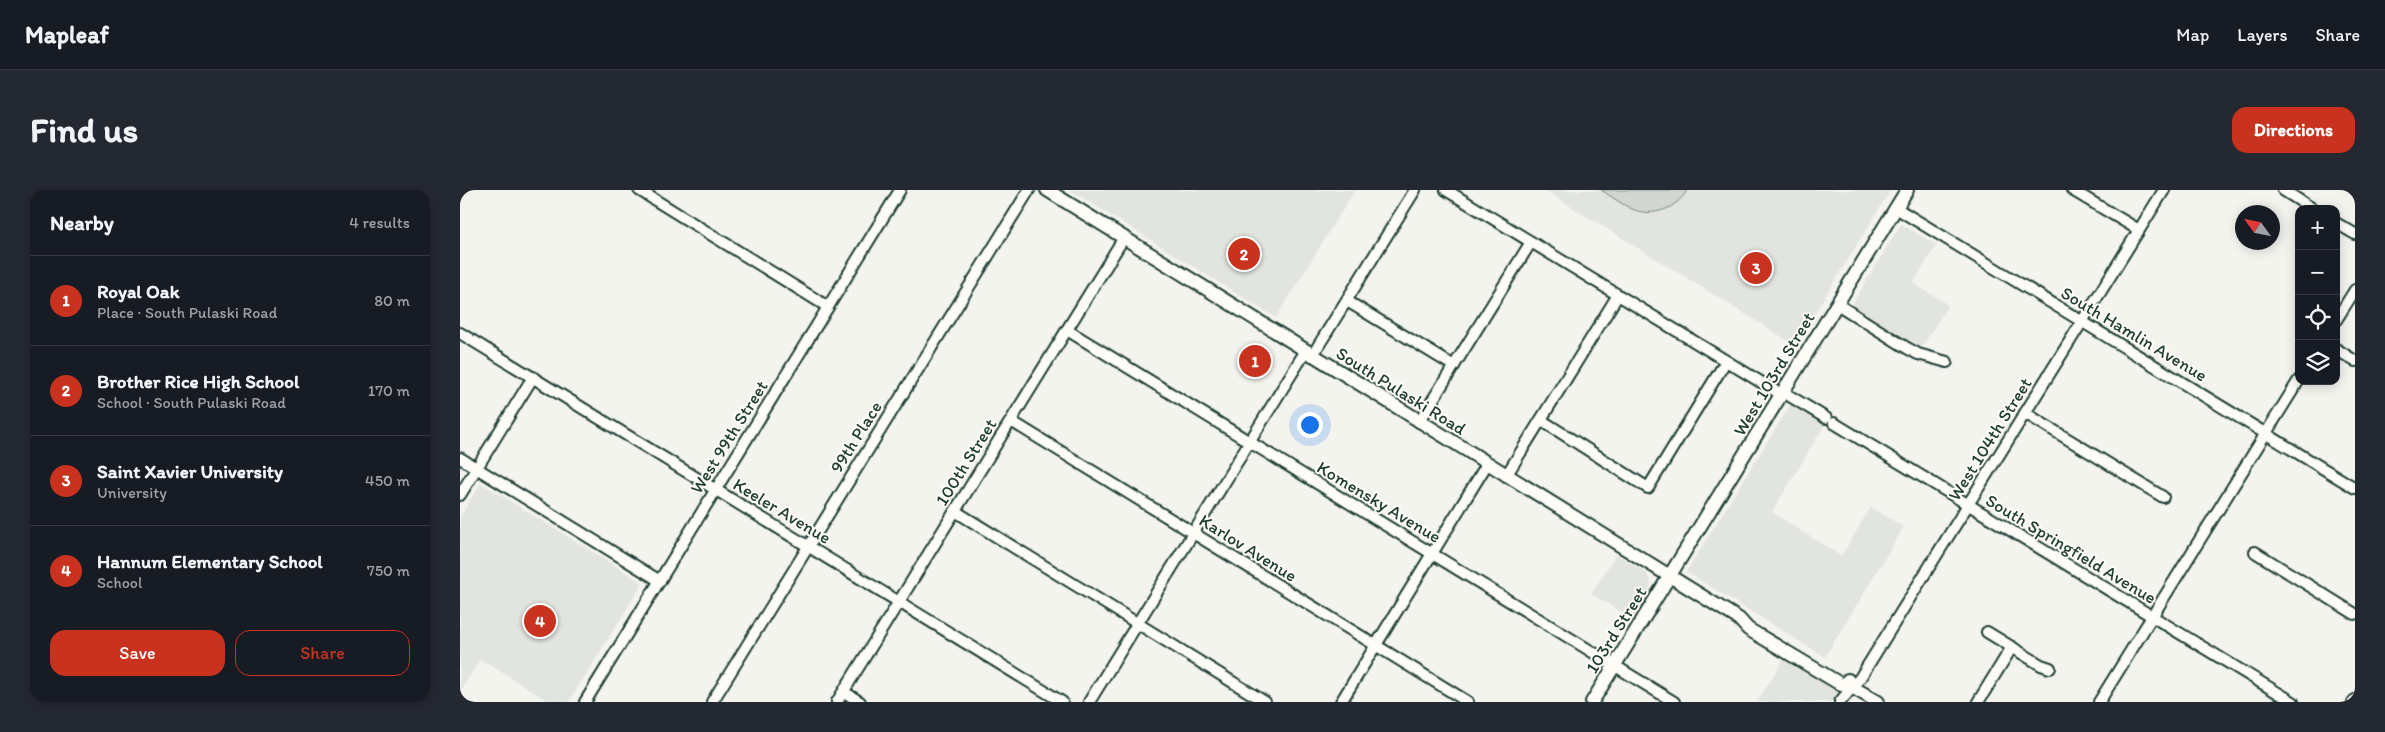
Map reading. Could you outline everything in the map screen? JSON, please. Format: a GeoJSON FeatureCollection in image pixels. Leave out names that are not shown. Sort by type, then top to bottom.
{"type":"FeatureCollection","features":[{"type":"Feature","properties":{"kind":"main road","name":"South Pulaski Road"},"geometry":{"type":"LineString","coordinates":[[1047,190],[1123,239],[1739,619],[1748,629],[1822,674],[1842,685],[1852,687],[1878,702]]}},
{"type":"Feature","properties":{"kind":"main road","name":"West 103rd Street"},"geometry":{"type":"LineString","coordinates":[[1670,577],[1907,190]]}},
{"type":"Feature","properties":{"kind":"main road","name":"103rd Street"},"geometry":{"type":"LineString","coordinates":[[1592,702],[1670,577]]}},
{"type":"Feature","properties":{"kind":"street"},"geometry":{"type":"LineString","coordinates":[[639,190],[828,307]]}},
{"type":"Feature","properties":{"kind":"street","name":"West 99th Street"},"geometry":{"type":"LineString","coordinates":[[585,702],[900,190]]}},
{"type":"Feature","properties":{"kind":"street","name":"99th Place"},"geometry":{"type":"LineString","coordinates":[[712,702],[1029,190]]}},
{"type":"Feature","properties":{"kind":"street"},"geometry":{"type":"LineString","coordinates":[[1088,702],[1250,442],[1347,301],[1415,190]]}},
{"type":"Feature","properties":{"kind":"street","name":"South Springfield Avenue"},"geometry":{"type":"LineString","coordinates":[[1446,190],[2293,702]]}},
{"type":"Feature","properties":{"kind":"street"},"geometry":{"type":"LineString","coordinates":[[2072,190],[2139,230]]}},
{"type":"Feature","properties":{"kind":"street","name":"West 104th Street"},"geometry":{"type":"LineString","coordinates":[[1840,702],[1860,678],[2164,190]]}},
{"type":"Feature","properties":{"kind":"street"},"geometry":{"type":"LineString","coordinates":[[2282,190],[2306,205]]}},
{"type":"Feature","properties":{"kind":"street","name":"South Hamlin Avenue"},"geometry":{"type":"LineString","coordinates":[[1896,208],[2355,488]]}},
{"type":"Feature","properties":{"kind":"street"},"geometry":{"type":"LineString","coordinates":[[2340,225],[2355,234]]}},
{"type":"Feature","properties":{"kind":"street","name":"100th Street"},"geometry":{"type":"LineString","coordinates":[[837,702],[1123,239]]}},
{"type":"Feature","properties":{"kind":"street"},"geometry":{"type":"LineString","coordinates":[[1419,422],[1531,242]]}},
{"type":"Feature","properties":{"kind":"street"},"geometry":{"type":"LineString","coordinates":[[2340,314],[2355,290]]}},
{"type":"Feature","properties":{"kind":"street"},"geometry":{"type":"LineString","coordinates":[[1506,476],[1618,295]]}},
{"type":"Feature","properties":{"kind":"street"},"geometry":{"type":"LineString","coordinates":[[1347,301],[1454,366]]}},
{"type":"Feature","properties":{"kind":"street"},"geometry":{"type":"LineString","coordinates":[[1837,304],[1918,354],[1947,362]]}},
{"type":"Feature","properties":{"kind":"street","name":"Komensky Avenue"},"geometry":{"type":"LineString","coordinates":[[1067,330],[1674,702]]}},
{"type":"Feature","properties":{"kind":"street","name":"Keeler Avenue"},"geometry":{"type":"LineString","coordinates":[[460,333],[1062,702]]}},
{"type":"Feature","properties":{"kind":"street"},"geometry":{"type":"LineString","coordinates":[[2340,352],[2355,361]]}},
{"type":"Feature","properties":{"kind":"street"},"geometry":{"type":"LineString","coordinates":[[1541,420],[1648,488],[1726,361]]}},
{"type":"Feature","properties":{"kind":"street"},"geometry":{"type":"LineString","coordinates":[[460,495],[532,377]]}},
{"type":"Feature","properties":{"kind":"street"},"geometry":{"type":"LineString","coordinates":[[2099,702],[2296,385]]}},
{"type":"Feature","properties":{"kind":"street"},"geometry":{"type":"LineString","coordinates":[[2025,413],[2163,497]]}},
{"type":"Feature","properties":{"kind":"street","name":"Karlov Avenue"},"geometry":{"type":"LineString","coordinates":[[1011,421],[1468,702]]}},
{"type":"Feature","properties":{"kind":"street"},"geometry":{"type":"LineString","coordinates":[[460,458],[660,581]]}},
{"type":"Feature","properties":{"kind":"street"},"geometry":{"type":"LineString","coordinates":[[1341,702],[1487,464]]}},
{"type":"Feature","properties":{"kind":"street"},"geometry":{"type":"LineString","coordinates":[[955,511],[1266,702]]}},
{"type":"Feature","properties":{"kind":"street"},"geometry":{"type":"LineString","coordinates":[[2255,552],[2355,614]]}},
{"type":"Feature","properties":{"kind":"street"},"geometry":{"type":"LineString","coordinates":[[1987,632],[2041,665],[2050,668]]}},
{"type":"Feature","properties":{"kind":"street"},"geometry":{"type":"LineString","coordinates":[[1978,702],[2012,647]]}},
{"type":"Feature","properties":{"kind":"street"},"geometry":{"type":"LineString","coordinates":[[844,692],[860,702]]}},
{"type":"Feature","properties":{"kind":"shaded area"},"geometry":{"type":"Polygon","coordinates":[[[1070,190],[1355,190],[1276,318],[1070,190]]]}},
{"type":"Feature","properties":{"kind":"shaded area"},"geometry":{"type":"Polygon","coordinates":[[[1544,190],[1891,190],[1795,345],[1544,190]]]}},
{"type":"Feature","properties":{"kind":"shaded area"},"geometry":{"type":"Polygon","coordinates":[[[1601,190],[1687,190],[1683,197],[1670,207],[1656,212],[1640,212],[1601,190]]]}},
{"type":"Feature","properties":{"kind":"shaded area"},"geometry":{"type":"Polygon","coordinates":[[[1901,224],[1937,245],[1913,283],[1948,305],[1921,348],[1851,306],[1901,224]]]}},
{"type":"Feature","properties":{"kind":"shaded area"},"geometry":{"type":"Polygon","coordinates":[[[1794,399],[1827,421],[1772,512],[1841,556],[1871,507],[1904,527],[1825,657],[1686,572],[1794,399]]]}},
{"type":"Feature","properties":{"kind":"shaded area"},"geometry":{"type":"Polygon","coordinates":[[[481,483],[643,583],[569,702],[550,702],[480,659],[460,692],[460,517],[481,483]]]}},
{"type":"Feature","properties":{"kind":"shaded area"},"geometry":{"type":"Polygon","coordinates":[[[1616,554],[1645,572],[1651,581],[1649,593],[1632,619],[1591,594],[1616,554]]]}},
{"type":"Feature","properties":{"kind":"shaded area"},"geometry":{"type":"Polygon","coordinates":[[[1785,657],[1851,694],[1846,702],[1757,702],[1785,657]]]}},
{"type":"Feature","properties":{"kind":"place","name":"Brother Rice High School"},"geometry":{"type":"Point","coordinates":[1244,254]}},
{"type":"Feature","properties":{"kind":"place","name":"Saint Xavier University"},"geometry":{"type":"Point","coordinates":[1756,268]}},
{"type":"Feature","properties":{"kind":"place","name":"Royal Oak"},"geometry":{"type":"Point","coordinates":[1255,361]}},
{"type":"Feature","properties":{"kind":"place","name":"Hannum Elementary School"},"geometry":{"type":"Point","coordinates":[540,621]}}]}
